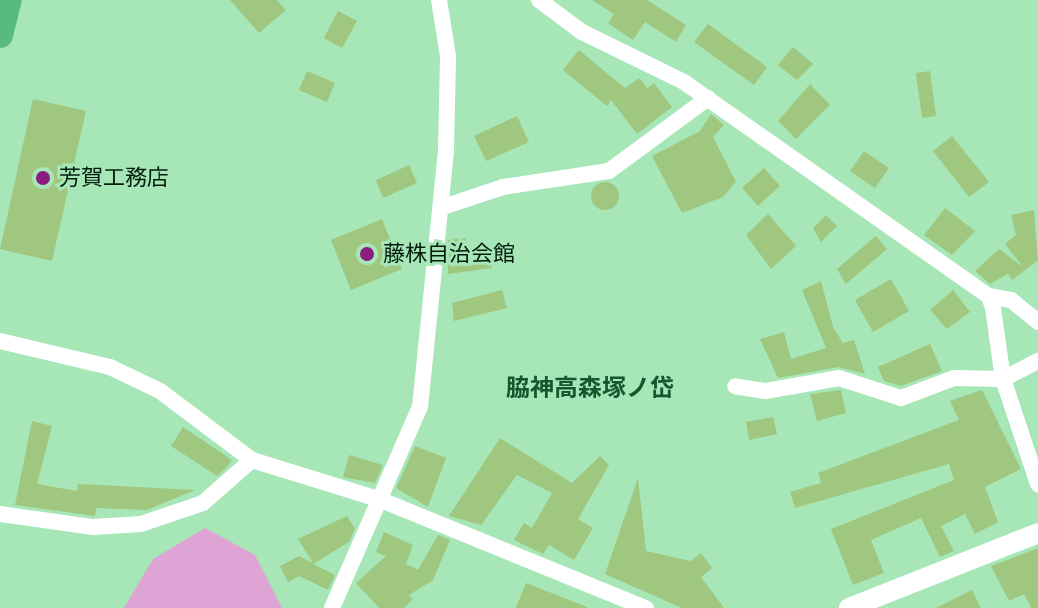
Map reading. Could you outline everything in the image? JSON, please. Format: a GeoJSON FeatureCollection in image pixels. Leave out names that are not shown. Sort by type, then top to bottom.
{"type":"FeatureCollection","features":[{"type":"Feature","properties":{"kind":"highway"},"geometry":{"type":"LineString","coordinates":[[0,35],[9,0]]}},
{"type":"Feature","properties":{"kind":"street"},"geometry":{"type":"LineString","coordinates":[[332,608],[420,407],[443,207],[448,56],[439,0]]}},
{"type":"Feature","properties":{"kind":"street"},"geometry":{"type":"LineString","coordinates":[[539,0],[582,32],[708,98],[989,296],[1011,300],[1038,322]]}},
{"type":"Feature","properties":{"kind":"street"},"geometry":{"type":"LineString","coordinates":[[443,207],[503,187],[609,171],[708,98]]}},
{"type":"Feature","properties":{"kind":"street"},"geometry":{"type":"LineString","coordinates":[[989,296],[1003,379],[1038,484]]}},
{"type":"Feature","properties":{"kind":"street"},"geometry":{"type":"LineString","coordinates":[[0,341],[123,373],[160,391],[252,460],[381,500],[646,608]]}},
{"type":"Feature","properties":{"kind":"street"},"geometry":{"type":"LineString","coordinates":[[735,386],[765,391],[839,378],[901,398],[954,378],[1003,379],[1038,361]]}},
{"type":"Feature","properties":{"kind":"street"},"geometry":{"type":"LineString","coordinates":[[0,514],[93,527],[141,524],[203,503],[252,460]]}},
{"type":"Feature","properties":{"kind":"street"},"geometry":{"type":"LineString","coordinates":[[849,608],[1038,533]]}},
{"type":"Feature","properties":{"kind":"shaded area"},"geometry":{"type":"Polygon","coordinates":[[[205,528],[255,555],[282,608],[124,608],[153,559],[205,528]]]}},
{"type":"Feature","properties":{"kind":"building"},"geometry":{"type":"Polygon","coordinates":[[[230,0],[277,0],[286,10],[259,33],[230,0]]]}},
{"type":"Feature","properties":{"kind":"building"},"geometry":{"type":"Polygon","coordinates":[[[592,0],[647,0],[686,25],[676,42],[645,22],[633,40],[608,23],[614,14],[592,0]]]}},
{"type":"Feature","properties":{"kind":"building"},"geometry":{"type":"Polygon","coordinates":[[[338,11],[357,21],[342,48],[324,38],[338,11]]]}},
{"type":"Feature","properties":{"kind":"building"},"geometry":{"type":"Polygon","coordinates":[[[708,24],[767,67],[754,85],[694,42],[708,24]]]}},
{"type":"Feature","properties":{"kind":"building"},"geometry":{"type":"Polygon","coordinates":[[[793,47],[813,64],[797,80],[778,65],[793,47]]]}},
{"type":"Feature","properties":{"kind":"building"},"geometry":{"type":"Polygon","coordinates":[[[579,50],[625,88],[639,78],[647,88],[654,83],[672,107],[637,134],[611,100],[607,106],[563,70],[579,50]]]}},
{"type":"Feature","properties":{"kind":"building"},"geometry":{"type":"Polygon","coordinates":[[[307,71],[335,83],[327,102],[299,90],[307,71]]]}},
{"type":"Feature","properties":{"kind":"building"},"geometry":{"type":"Polygon","coordinates":[[[930,71],[936,116],[922,118],[916,73],[930,71]]]}},
{"type":"Feature","properties":{"kind":"building"},"geometry":{"type":"Polygon","coordinates":[[[810,84],[830,105],[796,139],[778,121],[810,84]]]}},
{"type":"Feature","properties":{"kind":"building","name":"芳賀工務店"},"geometry":{"type":"Polygon","coordinates":[[[33,99],[86,111],[52,261],[0,249],[33,99]]]}},
{"type":"Feature","properties":{"kind":"building"},"geometry":{"type":"Polygon","coordinates":[[[711,114],[724,125],[713,137],[736,182],[723,197],[682,213],[652,156],[700,131],[711,114]]]}},
{"type":"Feature","properties":{"kind":"building"},"geometry":{"type":"Polygon","coordinates":[[[517,116],[529,142],[486,161],[474,136],[517,116]]]}},
{"type":"Feature","properties":{"kind":"building"},"geometry":{"type":"Polygon","coordinates":[[[952,136],[989,182],[969,197],[933,151],[952,136]]]}},
{"type":"Feature","properties":{"kind":"building"},"geometry":{"type":"Polygon","coordinates":[[[864,151],[889,168],[875,188],[850,171],[864,151]]]}},
{"type":"Feature","properties":{"kind":"building"},"geometry":{"type":"Polygon","coordinates":[[[409,165],[417,183],[383,198],[376,180],[409,165]]]}},
{"type":"Feature","properties":{"kind":"building"},"geometry":{"type":"Polygon","coordinates":[[[764,168],[780,186],[758,206],[742,188],[764,168]]]}},
{"type":"Feature","properties":{"kind":"building"},"geometry":{"type":"Polygon","coordinates":[[[605,182],[615,186],[619,196],[615,206],[605,210],[595,206],[591,196],[595,186],[605,182]]]}},
{"type":"Feature","properties":{"kind":"building"},"geometry":{"type":"Polygon","coordinates":[[[945,208],[975,231],[952,255],[924,235],[945,208]]]}},
{"type":"Feature","properties":{"kind":"building"},"geometry":{"type":"Polygon","coordinates":[[[1034,210],[1038,260],[1012,280],[1008,274],[990,284],[975,271],[999,249],[1023,267],[1005,244],[1016,235],[1011,215],[1034,210]]]}},
{"type":"Feature","properties":{"kind":"building"},"geometry":{"type":"Polygon","coordinates":[[[768,214],[796,246],[771,269],[746,235],[768,214]]]}},
{"type":"Feature","properties":{"kind":"building"},"geometry":{"type":"Polygon","coordinates":[[[826,215],[837,226],[821,242],[813,228],[826,215]]]}},
{"type":"Feature","properties":{"kind":"building","name":"藤株自治会館"},"geometry":{"type":"Polygon","coordinates":[[[382,219],[402,269],[351,290],[331,240],[382,219]]]}},
{"type":"Feature","properties":{"kind":"building"},"geometry":{"type":"Polygon","coordinates":[[[876,236],[887,249],[846,284],[837,269],[876,236]]]}},
{"type":"Feature","properties":{"kind":"building"},"geometry":{"type":"Polygon","coordinates":[[[466,238],[468,253],[490,250],[492,268],[448,274],[448,240],[466,238]]]}},
{"type":"Feature","properties":{"kind":"building"},"geometry":{"type":"Polygon","coordinates":[[[891,279],[909,311],[873,332],[855,300],[891,279]]]}},
{"type":"Feature","properties":{"kind":"building"},"geometry":{"type":"Polygon","coordinates":[[[821,281],[833,327],[843,343],[854,340],[865,374],[838,367],[778,378],[760,339],[784,332],[791,359],[826,348],[802,290],[821,281]]]}},
{"type":"Feature","properties":{"kind":"building"},"geometry":{"type":"Polygon","coordinates":[[[502,290],[507,308],[454,321],[452,303],[502,290]]]}},
{"type":"Feature","properties":{"kind":"building"},"geometry":{"type":"Polygon","coordinates":[[[953,290],[970,312],[947,329],[930,310],[953,290]]]}},
{"type":"Feature","properties":{"kind":"building"},"geometry":{"type":"Polygon","coordinates":[[[930,344],[942,371],[901,386],[884,381],[878,367],[930,344]]]}},
{"type":"Feature","properties":{"kind":"building"},"geometry":{"type":"Polygon","coordinates":[[[841,390],[846,413],[817,421],[810,394],[841,390]]]}},
{"type":"Feature","properties":{"kind":"building"},"geometry":{"type":"Polygon","coordinates":[[[982,390],[1021,469],[985,487],[998,522],[975,534],[965,514],[941,526],[954,551],[940,557],[921,518],[871,540],[884,573],[853,585],[831,529],[954,480],[949,464],[795,508],[790,492],[821,483],[818,473],[959,420],[950,401],[982,390]]]}},
{"type":"Feature","properties":{"kind":"building"},"geometry":{"type":"Polygon","coordinates":[[[773,417],[777,434],[749,440],[746,422],[773,417]]]}},
{"type":"Feature","properties":{"kind":"building"},"geometry":{"type":"Polygon","coordinates":[[[32,421],[52,426],[37,484],[77,491],[78,484],[195,490],[147,510],[96,508],[95,516],[15,505],[32,421]]]}},
{"type":"Feature","properties":{"kind":"building"},"geometry":{"type":"Polygon","coordinates":[[[183,427],[232,460],[217,476],[171,446],[183,427]]]}},
{"type":"Feature","properties":{"kind":"building"},"geometry":{"type":"Polygon","coordinates":[[[500,438],[572,483],[600,456],[609,465],[578,519],[593,528],[574,560],[549,545],[543,554],[514,540],[524,523],[532,528],[552,493],[517,475],[481,525],[449,516],[500,438]]]}},
{"type":"Feature","properties":{"kind":"building"},"geometry":{"type":"Polygon","coordinates":[[[415,446],[446,458],[428,507],[396,488],[415,446]]]}},
{"type":"Feature","properties":{"kind":"building"},"geometry":{"type":"Polygon","coordinates":[[[349,455],[383,465],[375,483],[343,477],[349,455]]]}},
{"type":"Feature","properties":{"kind":"building"},"geometry":{"type":"Polygon","coordinates":[[[638,478],[646,551],[691,561],[701,553],[712,568],[701,577],[724,608],[682,608],[605,574],[638,478]]]}},
{"type":"Feature","properties":{"kind":"building"},"geometry":{"type":"Polygon","coordinates":[[[347,516],[355,529],[349,542],[313,564],[335,575],[328,590],[299,576],[288,582],[280,566],[299,556],[313,563],[298,539],[347,516]]]}},
{"type":"Feature","properties":{"kind":"building"},"geometry":{"type":"Polygon","coordinates":[[[384,532],[413,545],[406,564],[418,570],[438,535],[450,540],[433,580],[409,595],[413,599],[404,608],[379,608],[356,583],[386,556],[376,552],[384,532]]]}},
{"type":"Feature","properties":{"kind":"building"},"geometry":{"type":"Polygon","coordinates":[[[1038,548],[1038,608],[1031,608],[1024,594],[1009,601],[991,566],[1038,548]]]}},
{"type":"Feature","properties":{"kind":"building"},"geometry":{"type":"Polygon","coordinates":[[[526,583],[587,607],[587,608],[516,608],[526,583]]]}},
{"type":"Feature","properties":{"kind":"building"},"geometry":{"type":"Polygon","coordinates":[[[972,590],[981,608],[936,608],[972,590]]]}},
{"type":"Feature","properties":{"kind":"place","name":"芳賀工務店"},"geometry":{"type":"Point","coordinates":[43,178]}},
{"type":"Feature","properties":{"kind":"place","name":"藤株自治会館"},"geometry":{"type":"Point","coordinates":[367,254]}},
{"type":"Feature","properties":{"kind":"district","name":"脇神高森塚ノ岱"},"geometry":{"type":"Point","coordinates":[590,388]}}]}
